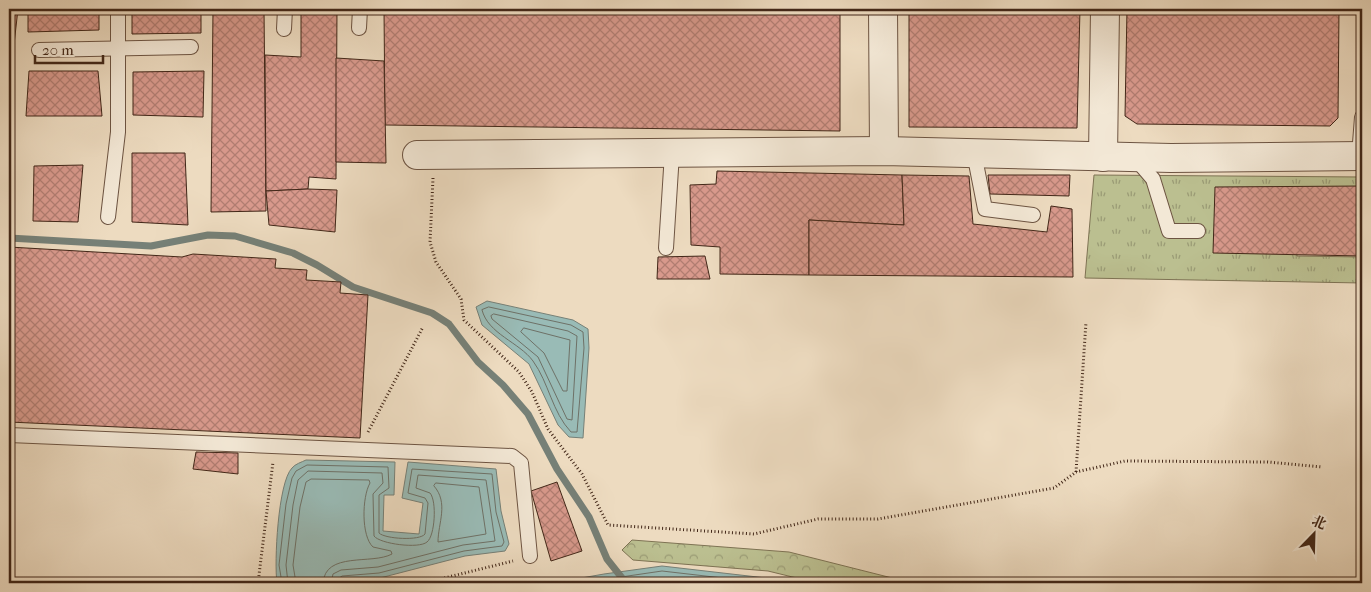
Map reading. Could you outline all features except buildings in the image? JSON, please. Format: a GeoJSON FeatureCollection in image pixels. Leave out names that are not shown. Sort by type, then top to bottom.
{"type":"FeatureCollection","features":[{"type":"Feature","properties":{"kind":"street"},"geometry":{"type":"LineString","coordinates":[[883,9],[884,150]]}},
{"type":"Feature","properties":{"kind":"street"},"geometry":{"type":"LineString","coordinates":[[1103,157],[1105,9]]}},
{"type":"Feature","properties":{"kind":"street"},"geometry":{"type":"LineString","coordinates":[[426,155],[884,150],[1135,158],[1361,156]]}},
{"type":"Feature","properties":{"kind":"lane"},"geometry":{"type":"LineString","coordinates":[[108,217],[118,132],[118,9]]}},
{"type":"Feature","properties":{"kind":"lane"},"geometry":{"type":"LineString","coordinates":[[284,29],[285,9]]}},
{"type":"Feature","properties":{"kind":"lane"},"geometry":{"type":"LineString","coordinates":[[360,9],[360,28]]}},
{"type":"Feature","properties":{"kind":"lane"},"geometry":{"type":"LineString","coordinates":[[39,50],[191,47]]}},
{"type":"Feature","properties":{"kind":"lane"},"geometry":{"type":"LineString","coordinates":[[1361,156],[1362,117]]}},
{"type":"Feature","properties":{"kind":"lane"},"geometry":{"type":"LineString","coordinates":[[666,248],[672,152]]}},
{"type":"Feature","properties":{"kind":"lane"},"geometry":{"type":"LineString","coordinates":[[974,153],[985,209],[1034,215]]}},
{"type":"Feature","properties":{"kind":"lane"},"geometry":{"type":"LineString","coordinates":[[1135,158],[1153,179],[1169,231],[1198,231]]}},
{"type":"Feature","properties":{"kind":"lane"},"geometry":{"type":"LineString","coordinates":[[9,435],[512,456],[521,463],[530,556]]}},
{"type":"Feature","properties":{"kind":"path"},"geometry":{"type":"LineString","coordinates":[[426,155],[430,242],[436,262],[461,299],[464,320],[519,372],[532,392],[548,429],[582,474],[608,525],[754,534],[818,519],[878,519],[1054,488],[1076,472],[1125,461],[1268,462],[1322,467]]}},
{"type":"Feature","properties":{"kind":"path"},"geometry":{"type":"LineString","coordinates":[[1076,472],[1086,322]]}},
{"type":"Feature","properties":{"kind":"path"},"geometry":{"type":"LineString","coordinates":[[359,450],[423,326]]}},
{"type":"Feature","properties":{"kind":"path"},"geometry":{"type":"LineString","coordinates":[[258,583],[272,469],[277,447]]}},
{"type":"Feature","properties":{"kind":"path"},"geometry":{"type":"LineString","coordinates":[[424,583],[530,556]]}},
{"type":"Feature","properties":{"kind":"green space"},"geometry":{"type":"Polygon","coordinates":[[[1094,175],[1362,177],[1362,219],[1296,218],[1297,256],[1362,257],[1362,283],[1085,278],[1094,175]]]}},
{"type":"Feature","properties":{"kind":"green space"},"geometry":{"type":"Polygon","coordinates":[[[632,540],[789,552],[912,583],[817,583],[768,571],[633,560],[622,550],[632,540]]]}},
{"type":"Feature","properties":{"kind":"water"},"geometry":{"type":"Polygon","coordinates":[[[487,301],[573,320],[588,329],[589,348],[583,438],[569,437],[558,425],[529,364],[482,325],[476,307],[487,301]]]}},
{"type":"Feature","properties":{"kind":"water"},"geometry":{"type":"Polygon","coordinates":[[[306,460],[395,462],[394,495],[384,495],[383,531],[419,534],[423,503],[402,498],[408,462],[496,469],[501,511],[509,544],[505,551],[465,556],[380,578],[313,583],[277,583],[278,523],[283,489],[292,468],[306,460]]]}},
{"type":"Feature","properties":{"kind":"water"},"geometry":{"type":"Polygon","coordinates":[[[662,566],[766,578],[786,583],[553,583],[662,566]]]}},
{"type":"Feature","properties":{"kind":"waterway"},"geometry":{"type":"LineString","coordinates":[[9,238],[151,246],[208,235],[235,236],[293,253],[353,287],[432,313],[449,324],[478,362],[503,385],[528,414],[557,469],[589,517],[607,559],[626,583]]}}]}
